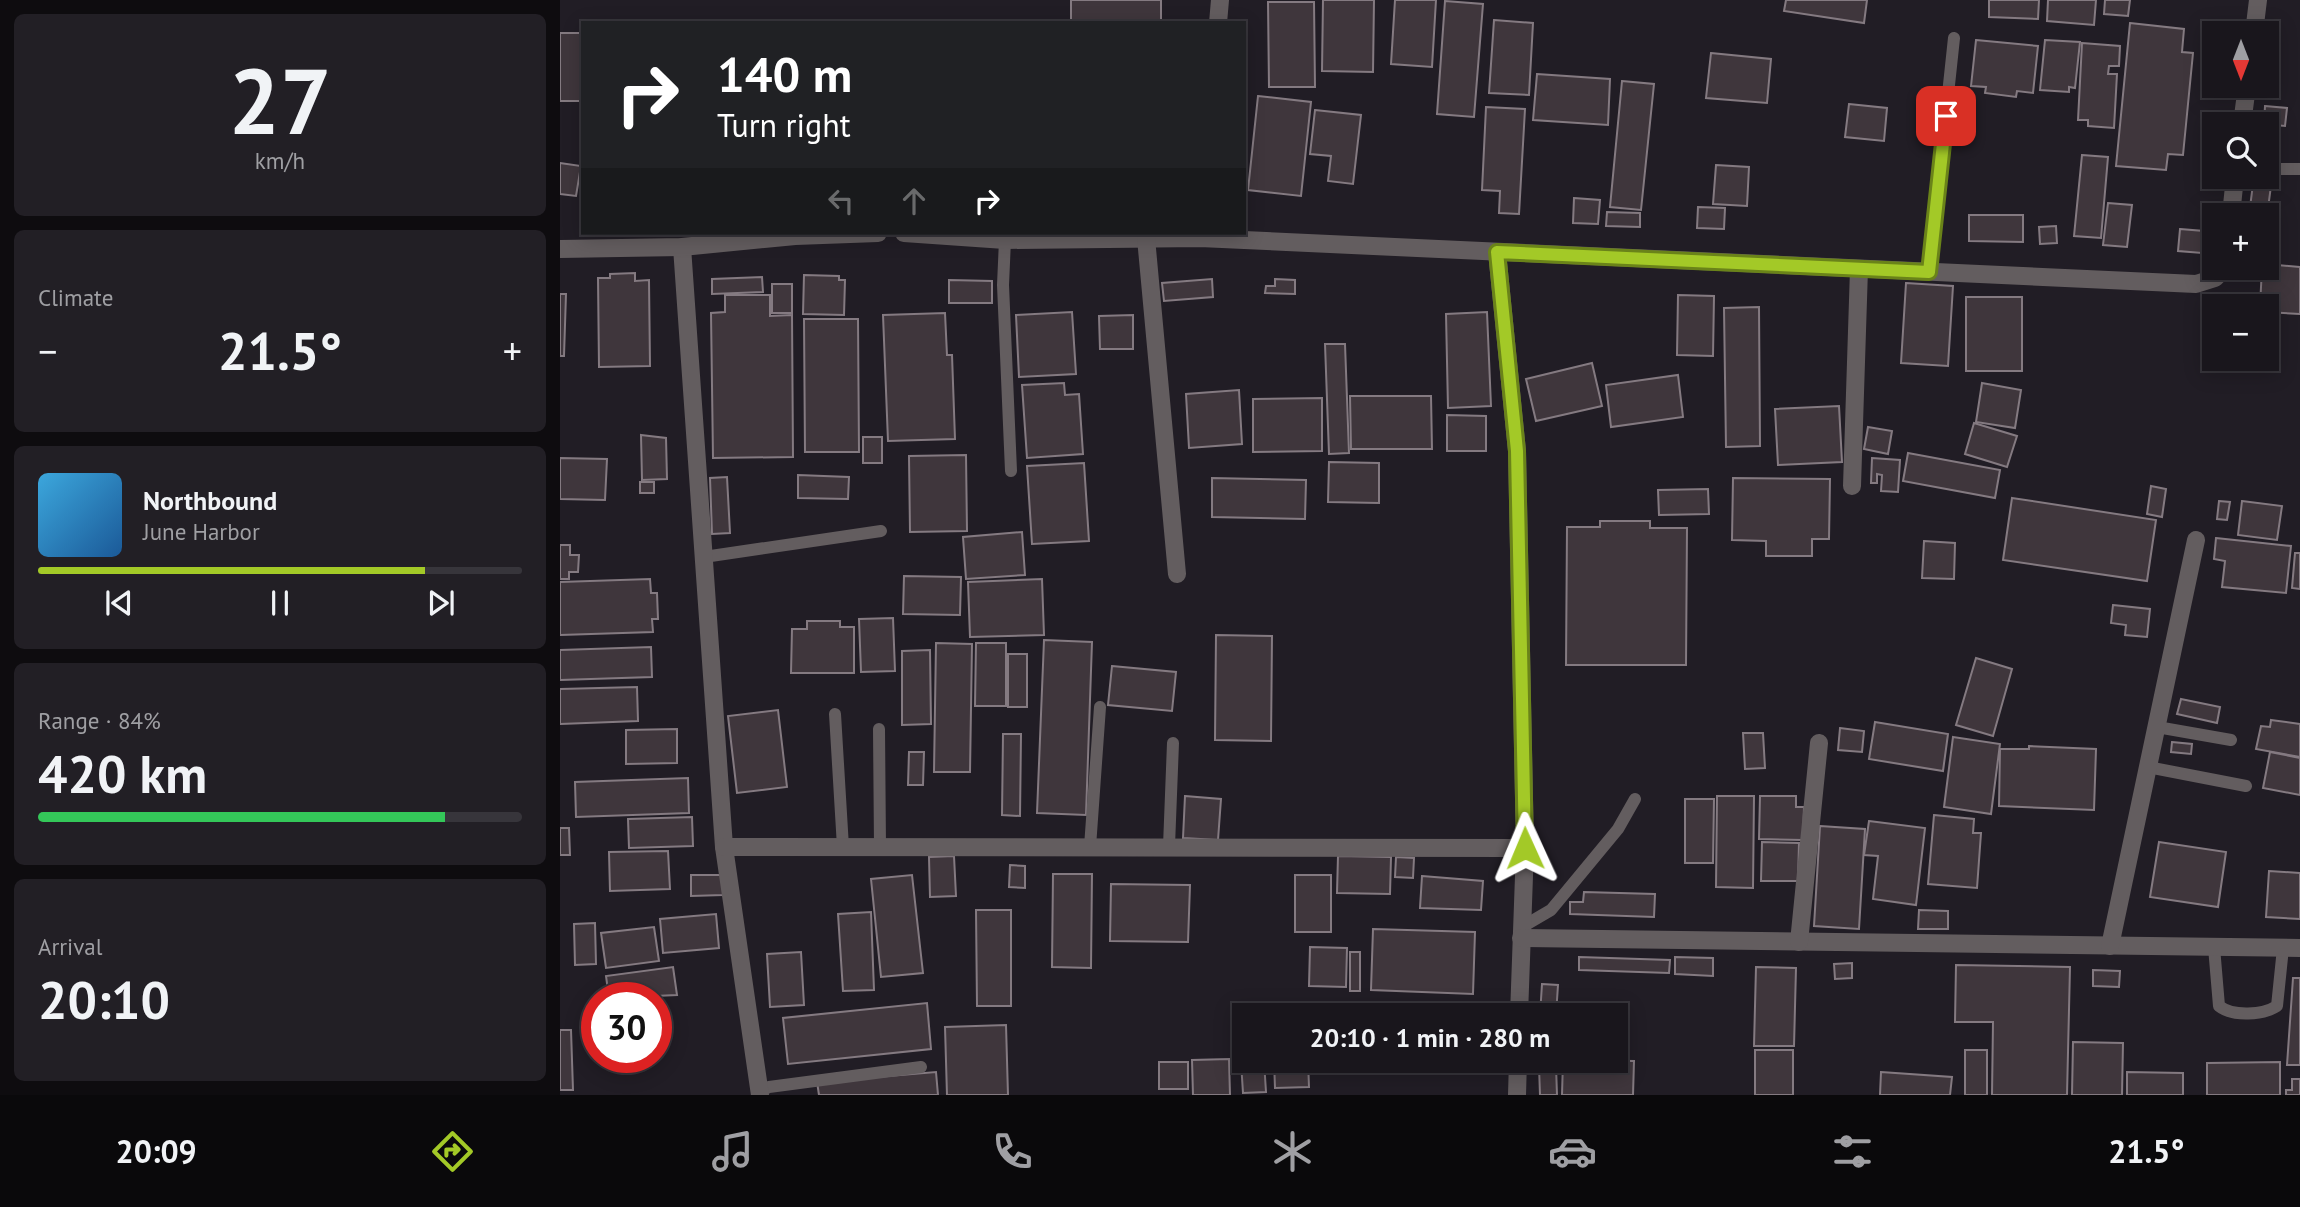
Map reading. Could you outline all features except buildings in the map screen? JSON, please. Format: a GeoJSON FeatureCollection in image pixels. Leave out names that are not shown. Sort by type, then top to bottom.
{"type":"FeatureCollection","features":[{"type":"Feature","properties":{"kind":"street"},"geometry":{"type":"LineString","coordinates":[[1218,21],[1220,0]]}},
{"type":"Feature","properties":{"kind":"street"},"geometry":{"type":"LineString","coordinates":[[2255,21],[2258,0]]}},
{"type":"Feature","properties":{"kind":"street"},"geometry":{"type":"LineString","coordinates":[[560,250],[682,247],[823,235]]}},
{"type":"Feature","properties":{"kind":"street"},"geometry":{"type":"LineString","coordinates":[[933,235],[1005,240],[1200,235],[1859,269],[2196,284],[2209,280]]}},
{"type":"Feature","properties":{"kind":"street"},"geometry":{"type":"LineString","coordinates":[[1146,238],[1177,574]]}},
{"type":"Feature","properties":{"kind":"street"},"geometry":{"type":"LineString","coordinates":[[682,247],[724,847],[760,1094]]}},
{"type":"Feature","properties":{"kind":"street"},"geometry":{"type":"LineString","coordinates":[[1497,252],[1517,451],[1525,848],[1519,1003]]}},
{"type":"Feature","properties":{"kind":"street"},"geometry":{"type":"LineString","coordinates":[[1852,486],[1859,269]]}},
{"type":"Feature","properties":{"kind":"street"},"geometry":{"type":"LineString","coordinates":[[2110,946],[2196,540]]}},
{"type":"Feature","properties":{"kind":"street"},"geometry":{"type":"LineString","coordinates":[[1799,942],[1819,743]]}},
{"type":"Feature","properties":{"kind":"street"},"geometry":{"type":"LineString","coordinates":[[724,847],[1525,848]]}},
{"type":"Feature","properties":{"kind":"street"},"geometry":{"type":"LineString","coordinates":[[1522,932],[1799,942],[2291,948]]}},
{"type":"Feature","properties":{"kind":"street"},"geometry":{"type":"LineString","coordinates":[[1517,1095],[1518,1073]]}},
{"type":"Feature","properties":{"kind":"lane"},"geometry":{"type":"LineString","coordinates":[[1929,272],[1955,38]]}},
{"type":"Feature","properties":{"kind":"lane"},"geometry":{"type":"LineString","coordinates":[[2279,169],[2300,169]]}},
{"type":"Feature","properties":{"kind":"lane"},"geometry":{"type":"LineString","coordinates":[[1005,240],[1003,285],[1010,471]]}},
{"type":"Feature","properties":{"kind":"lane"},"geometry":{"type":"LineString","coordinates":[[704,557],[881,531]]}},
{"type":"Feature","properties":{"kind":"lane"},"geometry":{"type":"LineString","coordinates":[[1090,847],[1100,707]]}},
{"type":"Feature","properties":{"kind":"lane"},"geometry":{"type":"LineString","coordinates":[[835,713],[843,847]]}},
{"type":"Feature","properties":{"kind":"lane"},"geometry":{"type":"LineString","coordinates":[[2157,727],[2231,740]]}},
{"type":"Feature","properties":{"kind":"lane"},"geometry":{"type":"LineString","coordinates":[[879,729],[880,847]]}},
{"type":"Feature","properties":{"kind":"lane"},"geometry":{"type":"LineString","coordinates":[[1169,846],[1173,743]]}},
{"type":"Feature","properties":{"kind":"lane"},"geometry":{"type":"LineString","coordinates":[[2148,767],[2246,786]]}},
{"type":"Feature","properties":{"kind":"lane"},"geometry":{"type":"LineString","coordinates":[[1522,932],[1551,910],[1618,830],[1635,799]]}},
{"type":"Feature","properties":{"kind":"lane"},"geometry":{"type":"LineString","coordinates":[[2214,947],[2220,1006],[2234,1012],[2261,1013],[2277,1006],[2291,948]]}},
{"type":"Feature","properties":{"kind":"lane"},"geometry":{"type":"LineString","coordinates":[[760,1094],[769,1087],[921,1067]]}},
{"type":"Feature","properties":{"kind":"route"},"geometry":{"type":"LineString","coordinates":[[1525,848],[1517,451],[1497,252],[1929,272],[1946,116]]}}]}
